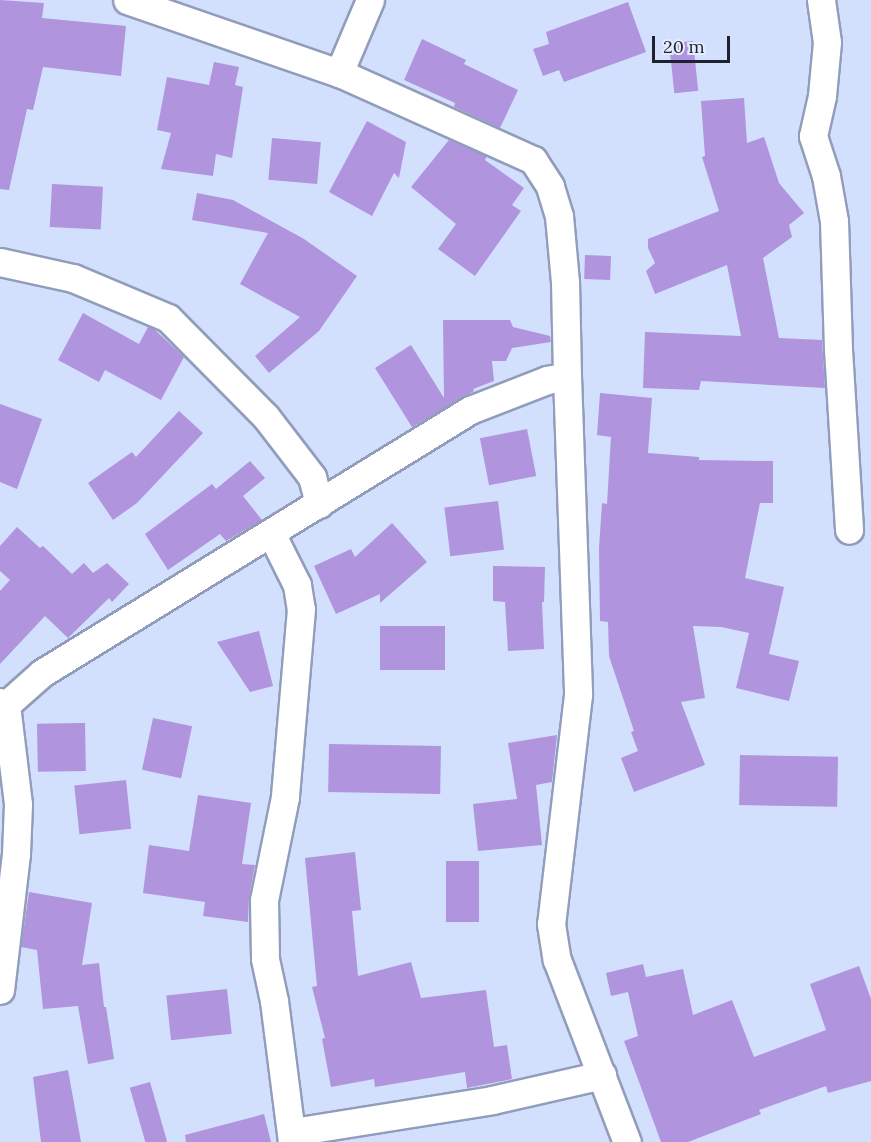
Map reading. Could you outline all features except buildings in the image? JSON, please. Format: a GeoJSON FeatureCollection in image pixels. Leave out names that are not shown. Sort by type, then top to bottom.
{"type":"FeatureCollection","features":[{"type":"Feature","properties":{"kind":"street"},"geometry":{"type":"LineString","coordinates":[[127,0],[339,73],[533,160],[550,186],[559,216],[566,282],[578,695],[551,924],[557,960],[627,1142]]}},
{"type":"Feature","properties":{"kind":"street"},"geometry":{"type":"LineString","coordinates":[[339,73],[370,0]]}},
{"type":"Feature","properties":{"kind":"street"},"geometry":{"type":"LineString","coordinates":[[821,0],[827,42],[822,96],[813,135],[826,176],[834,221],[838,349],[849,530]]}},
{"type":"Feature","properties":{"kind":"street"},"geometry":{"type":"LineString","coordinates":[[0,262],[73,278],[168,318],[266,417],[330,497]]}},
{"type":"Feature","properties":{"kind":"street"},"geometry":{"type":"LineString","coordinates":[[0,990],[16,854],[18,804],[3,704],[42,673],[470,410],[547,380],[567,376]]}},
{"type":"Feature","properties":{"kind":"street"},"geometry":{"type":"LineString","coordinates":[[271,533],[297,585],[301,609],[285,797],[264,900],[265,959],[292,1137],[492,1100],[602,1075]]}}]}
